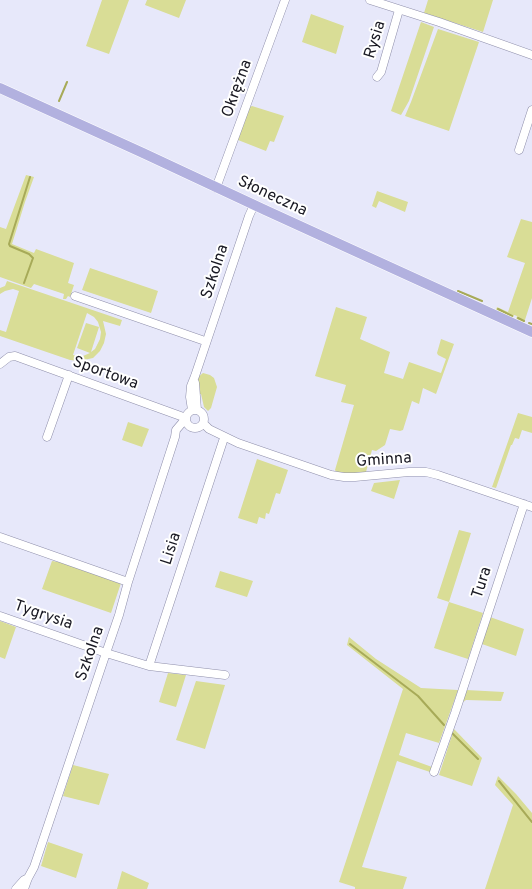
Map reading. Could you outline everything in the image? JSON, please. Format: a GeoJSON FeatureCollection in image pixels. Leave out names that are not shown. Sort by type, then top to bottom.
{"type":"FeatureCollection","features":[{"type":"Feature","properties":{"kind":"main road","name":"Słoneczna"},"geometry":{"type":"LineString","coordinates":[[0,88],[532,332]]}},
{"type":"Feature","properties":{"kind":"street","name":"Okrężna"},"geometry":{"type":"LineString","coordinates":[[216,188],[285,0]]}},
{"type":"Feature","properties":{"kind":"street"},"geometry":{"type":"LineString","coordinates":[[370,0],[532,55]]}},
{"type":"Feature","properties":{"kind":"street","name":"Rysia"},"geometry":{"type":"LineString","coordinates":[[376,77],[380,72],[399,10]]}},
{"type":"Feature","properties":{"kind":"street"},"geometry":{"type":"LineString","coordinates":[[519,150],[532,110]]}},
{"type":"Feature","properties":{"kind":"street","name":"Szkolna"},"geometry":{"type":"LineString","coordinates":[[195,410],[190,398],[191,386],[254,206]]}},
{"type":"Feature","properties":{"kind":"street"},"geometry":{"type":"LineString","coordinates":[[75,296],[202,340]]}},
{"type":"Feature","properties":{"kind":"street","name":"Sportowa"},"geometry":{"type":"LineString","coordinates":[[0,364],[15,356],[175,414],[187,421]]}},
{"type":"Feature","properties":{"kind":"street"},"geometry":{"type":"LineString","coordinates":[[47,437],[69,376]]}},
{"type":"Feature","properties":{"kind":"street"},"geometry":{"type":"LineString","coordinates":[[195,410],[203,415],[204,420],[201,425],[193,428],[187,421],[188,414],[195,410]]}},
{"type":"Feature","properties":{"kind":"street","name":"Szkolna"},"geometry":{"type":"LineString","coordinates":[[24,889],[34,867],[106,652],[175,437],[187,421]]}},
{"type":"Feature","properties":{"kind":"street","name":"Gminna"},"geometry":{"type":"LineString","coordinates":[[201,425],[211,436],[223,441],[238,443]]}},
{"type":"Feature","properties":{"kind":"street","name":"Gminna"},"geometry":{"type":"LineString","coordinates":[[201,425],[238,443],[331,474],[355,477],[426,472],[528,505]]}},
{"type":"Feature","properties":{"kind":"street","name":"Lisia"},"geometry":{"type":"LineString","coordinates":[[149,666],[223,441]]}},
{"type":"Feature","properties":{"kind":"street","name":"Tura"},"geometry":{"type":"LineString","coordinates":[[434,772],[528,505]]}},
{"type":"Feature","properties":{"kind":"street"},"geometry":{"type":"LineString","coordinates":[[0,537],[128,582]]}},
{"type":"Feature","properties":{"kind":"street","name":"Tygrysia"},"geometry":{"type":"LineString","coordinates":[[0,616],[149,666],[226,675]]}},
{"type":"Feature","properties":{"kind":"street","name":"Szkolna"},"geometry":{"type":"LineString","coordinates":[[16,889],[28,878]]}},
{"type":"Feature","properties":{"kind":"green space"},"geometry":{"type":"Polygon","coordinates":[[[102,0],[129,0],[109,54],[86,46],[102,0]]]}},
{"type":"Feature","properties":{"kind":"green space"},"geometry":{"type":"Polygon","coordinates":[[[147,0],[186,0],[179,18],[145,5],[147,0]]]}},
{"type":"Feature","properties":{"kind":"green space"},"geometry":{"type":"Polygon","coordinates":[[[428,0],[493,0],[483,32],[424,13],[428,0]]]}},
{"type":"Feature","properties":{"kind":"green space"},"geometry":{"type":"Polygon","coordinates":[[[311,14],[344,26],[336,54],[302,42],[311,14]]]}},
{"type":"Feature","properties":{"kind":"green space"},"geometry":{"type":"Polygon","coordinates":[[[421,22],[434,27],[409,101],[401,115],[391,111],[421,22]]]}},
{"type":"Feature","properties":{"kind":"green space"},"geometry":{"type":"Polygon","coordinates":[[[438,29],[479,42],[449,131],[405,116],[438,29]]]}},
{"type":"Feature","properties":{"kind":"green space"},"geometry":{"type":"Polygon","coordinates":[[[252,106],[284,116],[274,142],[270,141],[266,151],[237,138],[248,108],[252,106]]]}},
{"type":"Feature","properties":{"kind":"green space"},"geometry":{"type":"Polygon","coordinates":[[[26,175],[34,177],[12,244],[34,253],[36,249],[74,263],[68,283],[74,285],[70,297],[68,296],[66,299],[63,299],[64,294],[34,284],[31,288],[0,277],[0,227],[6,229],[26,175]]]}},
{"type":"Feature","properties":{"kind":"green space"},"geometry":{"type":"Polygon","coordinates":[[[377,191],[408,202],[405,212],[379,201],[376,208],[372,206],[377,191]]]}},
{"type":"Feature","properties":{"kind":"green space"},"geometry":{"type":"Polygon","coordinates":[[[521,219],[532,222],[532,298],[524,323],[516,320],[517,316],[514,315],[513,318],[496,310],[497,307],[508,312],[525,263],[507,257],[521,219]]]}},
{"type":"Feature","properties":{"kind":"green space"},"geometry":{"type":"Polygon","coordinates":[[[90,268],[158,291],[151,313],[82,290],[90,268]]]}},
{"type":"Feature","properties":{"kind":"green space"},"geometry":{"type":"Polygon","coordinates":[[[7,281],[122,320],[120,326],[103,321],[106,334],[104,343],[100,351],[93,358],[79,361],[70,360],[0,336],[0,330],[6,332],[19,291],[13,289],[0,294],[0,288],[5,286],[7,281]],[[87,313],[73,355],[83,356],[90,353],[77,348],[86,323],[99,327],[91,352],[95,349],[101,332],[98,322],[87,313]]]}},
{"type":"Feature","properties":{"kind":"green space"},"geometry":{"type":"Polygon","coordinates":[[[336,307],[367,317],[360,339],[390,352],[384,373],[403,379],[409,362],[441,373],[446,359],[437,353],[441,339],[454,344],[436,394],[423,388],[419,404],[412,401],[403,430],[390,429],[385,445],[376,451],[372,450],[366,472],[364,473],[349,474],[336,472],[354,405],[341,402],[346,385],[315,376],[336,307]]]}},
{"type":"Feature","properties":{"kind":"green space"},"geometry":{"type":"Polygon","coordinates":[[[203,373],[214,378],[217,387],[211,408],[208,411],[204,407],[201,394],[198,394],[198,377],[203,373]]]}},
{"type":"Feature","properties":{"kind":"green space"},"geometry":{"type":"Polygon","coordinates":[[[518,413],[532,417],[532,433],[522,430],[519,439],[515,438],[496,488],[492,487],[518,413]]]}},
{"type":"Feature","properties":{"kind":"green space"},"geometry":{"type":"Polygon","coordinates":[[[128,422],[149,429],[142,447],[122,440],[128,422]]]}},
{"type":"Feature","properties":{"kind":"green space"},"geometry":{"type":"Polygon","coordinates":[[[257,459],[288,470],[280,494],[276,493],[269,514],[266,513],[265,519],[259,517],[257,524],[238,518],[257,459]]]}},
{"type":"Feature","properties":{"kind":"green space"},"geometry":{"type":"Polygon","coordinates":[[[400,480],[394,499],[371,491],[374,483],[400,480]]]}},
{"type":"Feature","properties":{"kind":"green space"},"geometry":{"type":"Polygon","coordinates":[[[459,530],[471,533],[449,602],[437,598],[459,530]]]}},
{"type":"Feature","properties":{"kind":"green space"},"geometry":{"type":"Polygon","coordinates":[[[52,561],[64,563],[121,583],[111,613],[42,589],[52,561]]]}},
{"type":"Feature","properties":{"kind":"green space"},"geometry":{"type":"Polygon","coordinates":[[[220,571],[253,581],[247,597],[215,587],[220,571]]]}},
{"type":"Feature","properties":{"kind":"green space"},"geometry":{"type":"Polygon","coordinates":[[[449,602],[483,613],[468,659],[434,648],[449,602]]]}},
{"type":"Feature","properties":{"kind":"green space"},"geometry":{"type":"Polygon","coordinates":[[[490,617],[524,629],[516,656],[482,644],[490,617]]]}},
{"type":"Feature","properties":{"kind":"green space"},"geometry":{"type":"Polygon","coordinates":[[[0,621],[16,627],[5,659],[0,657],[0,621]]]}},
{"type":"Feature","properties":{"kind":"green space"},"geometry":{"type":"Polygon","coordinates":[[[349,637],[376,659],[421,688],[458,690],[439,743],[406,733],[399,755],[432,767],[430,772],[397,761],[362,867],[407,877],[403,889],[355,889],[355,887],[339,882],[403,689],[347,645],[349,637]]]}},
{"type":"Feature","properties":{"kind":"green space"},"geometry":{"type":"Polygon","coordinates":[[[168,673],[186,675],[176,707],[159,702],[168,673]]]}},
{"type":"Feature","properties":{"kind":"green space"},"geometry":{"type":"Polygon","coordinates":[[[196,681],[225,685],[205,749],[176,740],[196,681]]]}},
{"type":"Feature","properties":{"kind":"green space"},"geometry":{"type":"Polygon","coordinates":[[[466,690],[504,692],[501,701],[466,700],[463,702],[466,690]]]}},
{"type":"Feature","properties":{"kind":"green space"},"geometry":{"type":"Polygon","coordinates":[[[454,729],[482,758],[472,786],[439,775],[454,729]]]}},
{"type":"Feature","properties":{"kind":"green space"},"geometry":{"type":"Polygon","coordinates":[[[73,765],[109,774],[99,805],[63,796],[73,765]]]}},
{"type":"Feature","properties":{"kind":"green space"},"geometry":{"type":"Polygon","coordinates":[[[498,776],[532,813],[532,889],[485,889],[513,805],[495,785],[498,776]]]}},
{"type":"Feature","properties":{"kind":"green space"},"geometry":{"type":"Polygon","coordinates":[[[48,842],[83,854],[76,878],[41,866],[48,842]]]}},
{"type":"Feature","properties":{"kind":"green space"},"geometry":{"type":"Polygon","coordinates":[[[122,871],[149,883],[147,889],[117,889],[122,871]]]}},
{"type":"Feature","properties":{"kind":"waterway"},"geometry":{"type":"LineString","coordinates":[[59,101],[67,82]]}},
{"type":"Feature","properties":{"kind":"waterway"},"geometry":{"type":"LineString","coordinates":[[24,283],[33,258],[9,244],[30,177]]}},
{"type":"Feature","properties":{"kind":"waterway"},"geometry":{"type":"LineString","coordinates":[[458,291],[482,301]]}},
{"type":"Feature","properties":{"kind":"waterway"},"geometry":{"type":"LineString","coordinates":[[498,309],[512,316]]}},
{"type":"Feature","properties":{"kind":"waterway"},"geometry":{"type":"LineString","coordinates":[[518,318],[524,321]]}},
{"type":"Feature","properties":{"kind":"waterway"},"geometry":{"type":"LineString","coordinates":[[350,644],[418,696],[444,725]]}},
{"type":"Feature","properties":{"kind":"waterway"},"geometry":{"type":"LineString","coordinates":[[452,733],[478,759]]}},
{"type":"Feature","properties":{"kind":"waterway"},"geometry":{"type":"LineString","coordinates":[[499,781],[532,822]]}}]}
